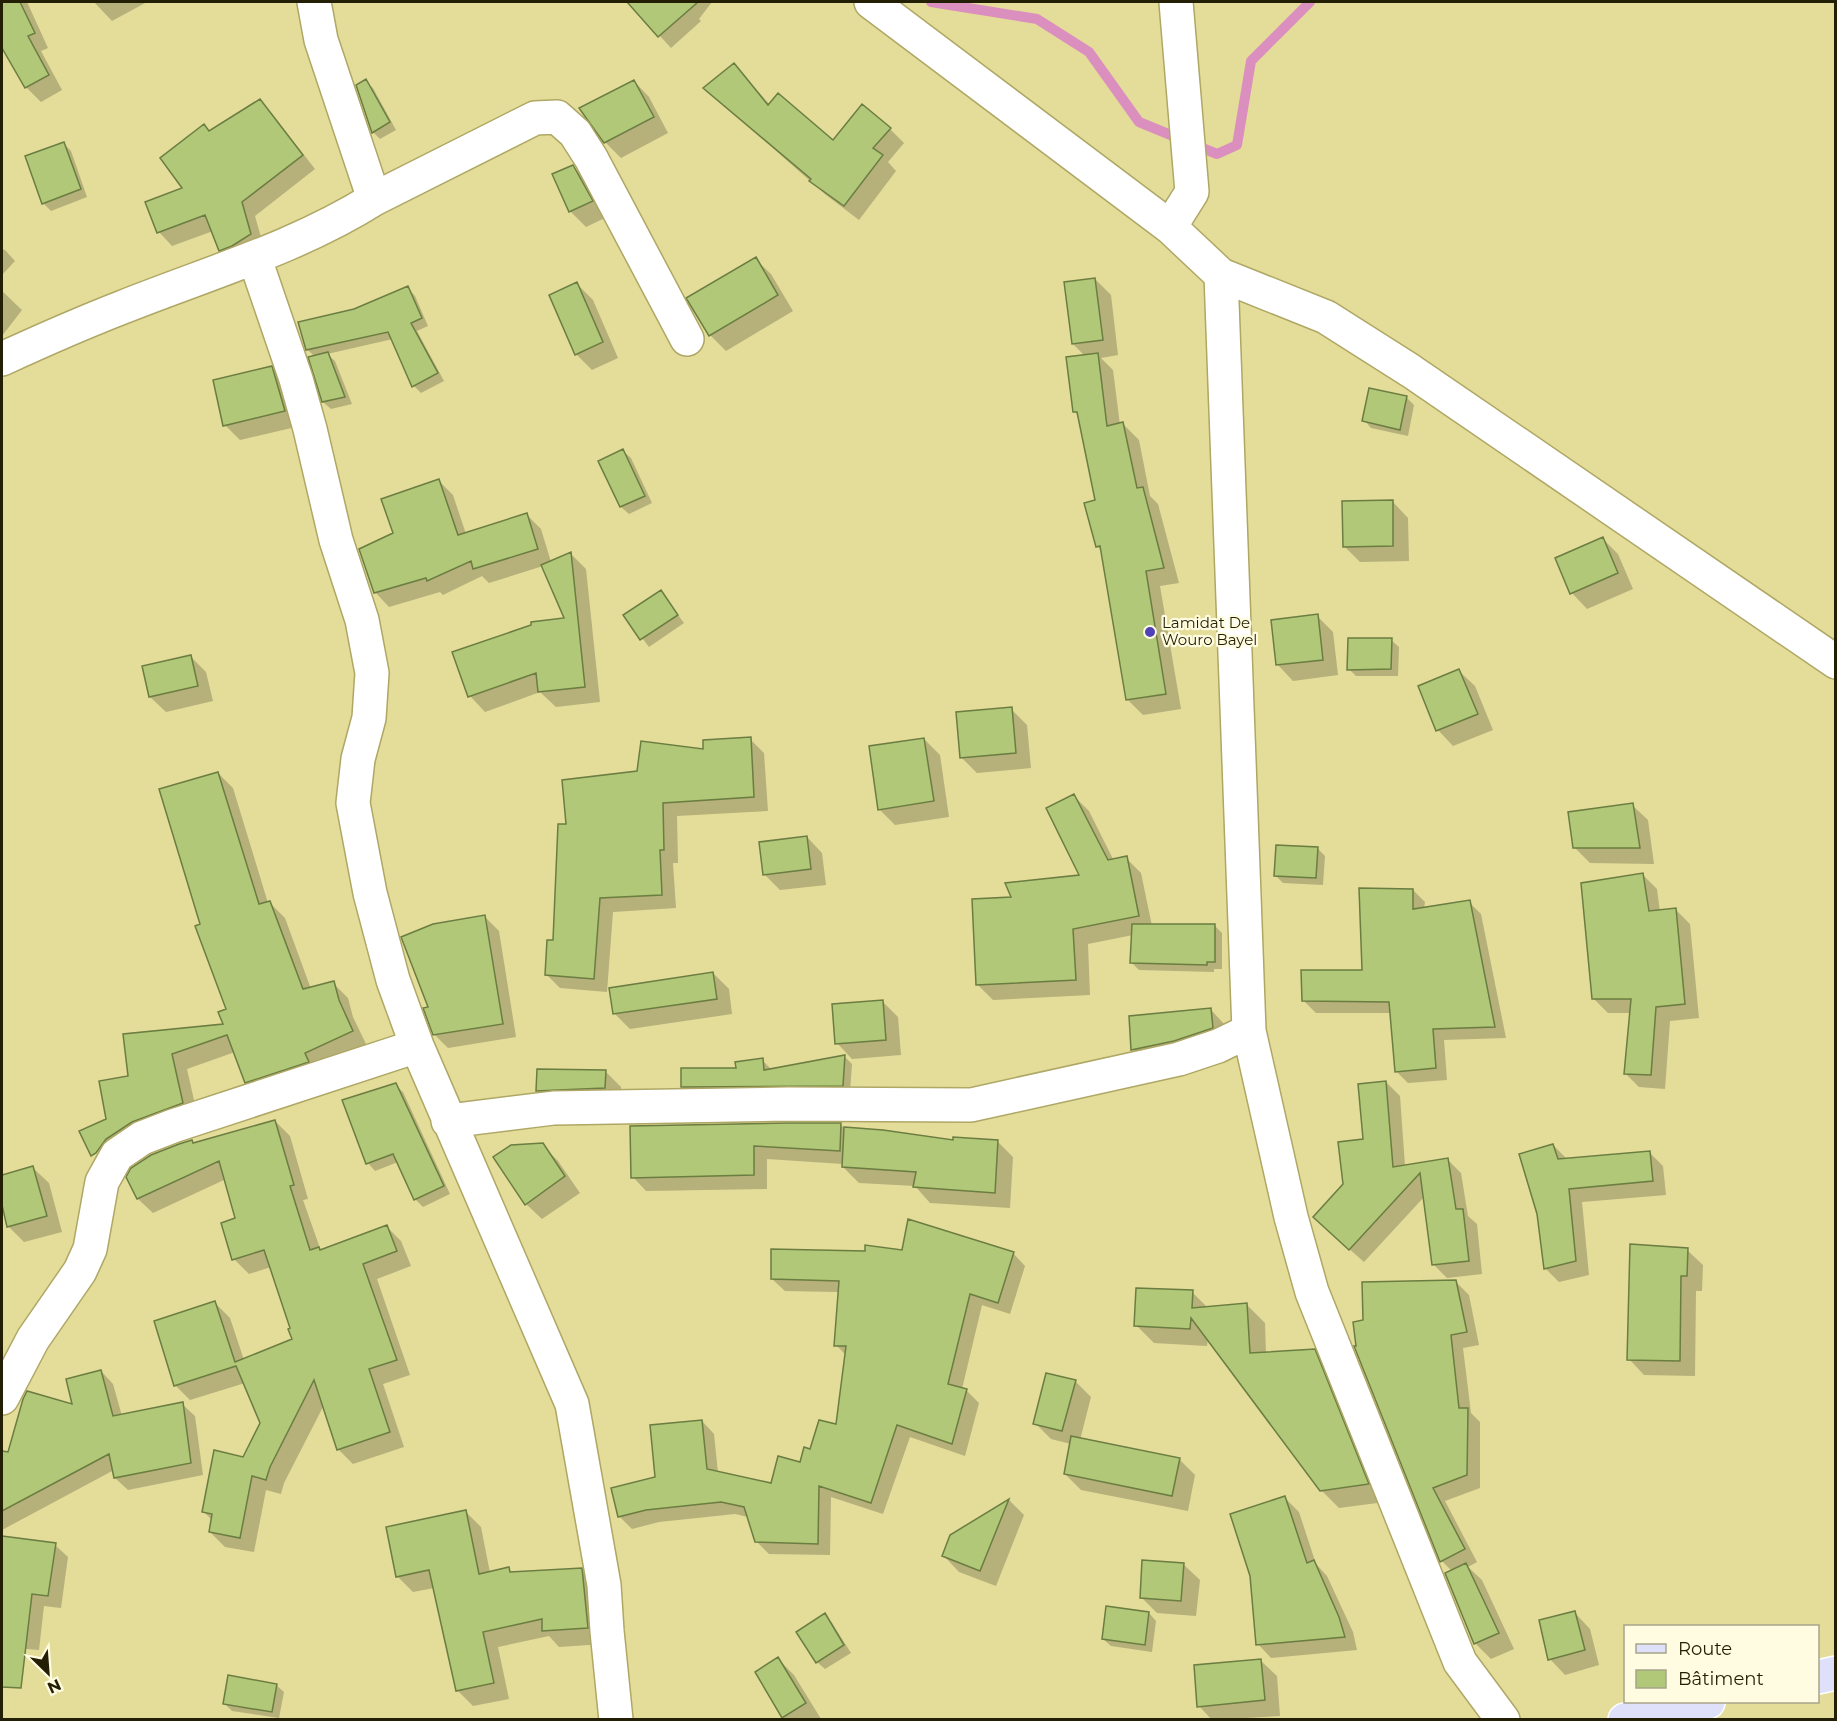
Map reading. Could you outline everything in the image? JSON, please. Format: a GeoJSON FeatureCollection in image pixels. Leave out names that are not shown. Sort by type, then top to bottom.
{"type":"FeatureCollection","features":[{"type":"Feature","properties":{"kind":"main road"},"geometry":{"type":"LineString","coordinates":[[1819,1677],[1836,1673]]}},
{"type":"Feature","properties":{"kind":"main road"},"geometry":{"type":"LineString","coordinates":[[1625,1719],[1699,1703]]}},
{"type":"Feature","properties":{"kind":"street"},"geometry":{"type":"LineString","coordinates":[[314,2],[321,40],[374,200]]}},
{"type":"Feature","properties":{"kind":"street"},"geometry":{"type":"LineString","coordinates":[[871,2],[1170,227],[1221,274],[1326,316],[1411,371],[1836,663]]}},
{"type":"Feature","properties":{"kind":"street"},"geometry":{"type":"LineString","coordinates":[[1170,227],[1192,192],[1176,2]]}},
{"type":"Feature","properties":{"kind":"street"},"geometry":{"type":"LineString","coordinates":[[2,359],[123,307],[255,259],[357,210],[535,118],[557,117],[575,133],[591,158],[687,339]]}},
{"type":"Feature","properties":{"kind":"street"},"geometry":{"type":"LineString","coordinates":[[255,259],[302,399],[336,540],[362,620],[372,673],[369,718],[358,759],[353,803],[372,904],[393,980],[417,1046],[572,1404],[604,1585],[616,1719]]}},
{"type":"Feature","properties":{"kind":"street"},"geometry":{"type":"LineString","coordinates":[[1221,274],[1249,1031],[1291,1217],[1312,1292],[1460,1662],[1503,1719]]}},
{"type":"Feature","properties":{"kind":"street"},"geometry":{"type":"LineString","coordinates":[[448,1121],[553,1108],[788,1104],[971,1105],[1179,1059],[1218,1046],[1249,1031]]}},
{"type":"Feature","properties":{"kind":"street"},"geometry":{"type":"LineString","coordinates":[[2,1398],[33,1339],[80,1271],[90,1249],[102,1182],[117,1155],[142,1138],[173,1126],[417,1046]]}},
{"type":"Feature","properties":{"kind":"building"},"geometry":{"type":"Polygon","coordinates":[[[2,2],[20,2],[35,33],[28,36],[49,75],[25,88],[2,48],[2,2]]]}},
{"type":"Feature","properties":{"kind":"building"},"geometry":{"type":"Polygon","coordinates":[[[627,2],[698,2],[658,37],[627,2]]]}},
{"type":"Feature","properties":{"kind":"building"},"geometry":{"type":"Polygon","coordinates":[[[734,63],[768,105],[778,93],[833,140],[862,104],[891,128],[873,148],[883,155],[844,206],[809,181],[811,179],[703,88],[734,63]]]}},
{"type":"Feature","properties":{"kind":"building"},"geometry":{"type":"Polygon","coordinates":[[[366,79],[390,122],[372,133],[356,85],[366,79]]]}},
{"type":"Feature","properties":{"kind":"building"},"geometry":{"type":"Polygon","coordinates":[[[634,80],[654,117],[604,143],[579,108],[634,80]]]}},
{"type":"Feature","properties":{"kind":"building"},"geometry":{"type":"Polygon","coordinates":[[[260,99],[303,155],[242,202],[251,234],[219,251],[205,215],[157,233],[145,202],[182,188],[160,158],[204,124],[209,131],[260,99]]]}},
{"type":"Feature","properties":{"kind":"building"},"geometry":{"type":"Polygon","coordinates":[[[64,142],[81,189],[42,204],[25,156],[64,142]]]}},
{"type":"Feature","properties":{"kind":"building"},"geometry":{"type":"Polygon","coordinates":[[[573,165],[593,201],[569,212],[552,174],[573,165]]]}},
{"type":"Feature","properties":{"kind":"building"},"geometry":{"type":"Polygon","coordinates":[[[756,257],[778,295],[709,336],[686,298],[756,257]]]}},
{"type":"Feature","properties":{"kind":"building"},"geometry":{"type":"Polygon","coordinates":[[[1095,278],[1103,340],[1072,344],[1064,282],[1095,278]]]}},
{"type":"Feature","properties":{"kind":"building"},"geometry":{"type":"Polygon","coordinates":[[[577,282],[603,342],[575,355],[549,295],[577,282]]]}},
{"type":"Feature","properties":{"kind":"building"},"geometry":{"type":"Polygon","coordinates":[[[408,286],[422,318],[411,323],[438,373],[412,387],[388,332],[306,350],[298,322],[354,309],[408,286]]]}},
{"type":"Feature","properties":{"kind":"building"},"geometry":{"type":"Polygon","coordinates":[[[328,352],[345,397],[322,402],[308,357],[328,352]]]}},
{"type":"Feature","properties":{"kind":"building"},"geometry":{"type":"Polygon","coordinates":[[[1098,353],[1107,426],[1123,422],[1137,488],[1143,487],[1164,568],[1146,571],[1166,694],[1126,700],[1100,546],[1096,547],[1084,503],[1095,500],[1077,412],[1073,412],[1066,357],[1098,353]]]}},
{"type":"Feature","properties":{"kind":"building"},"geometry":{"type":"Polygon","coordinates":[[[272,366],[285,411],[223,426],[213,380],[272,366]]]}},
{"type":"Feature","properties":{"kind":"building"},"geometry":{"type":"Polygon","coordinates":[[[1369,388],[1407,396],[1400,430],[1362,421],[1369,388]]]}},
{"type":"Feature","properties":{"kind":"building"},"geometry":{"type":"Polygon","coordinates":[[[623,449],[645,496],[620,507],[598,461],[623,449]]]}},
{"type":"Feature","properties":{"kind":"building"},"geometry":{"type":"Polygon","coordinates":[[[439,479],[458,535],[527,513],[538,549],[473,569],[471,561],[427,581],[426,578],[374,593],[359,549],[393,533],[381,499],[439,479]]]}},
{"type":"Feature","properties":{"kind":"building"},"geometry":{"type":"Polygon","coordinates":[[[1393,500],[1393,546],[1343,547],[1342,501],[1393,500]]]}},
{"type":"Feature","properties":{"kind":"building"},"geometry":{"type":"Polygon","coordinates":[[[1603,537],[1618,573],[1570,594],[1555,558],[1603,537]]]}},
{"type":"Feature","properties":{"kind":"building"},"geometry":{"type":"Polygon","coordinates":[[[571,552],[585,687],[538,692],[536,673],[468,697],[452,652],[531,625],[531,622],[564,618],[541,565],[571,552]]]}},
{"type":"Feature","properties":{"kind":"building"},"geometry":{"type":"Polygon","coordinates":[[[661,590],[678,615],[640,640],[623,615],[661,590]]]}},
{"type":"Feature","properties":{"kind":"building"},"geometry":{"type":"Polygon","coordinates":[[[1318,614],[1323,660],[1276,665],[1271,620],[1318,614]]]}},
{"type":"Feature","properties":{"kind":"building"},"geometry":{"type":"Polygon","coordinates":[[[1348,638],[1392,638],[1391,669],[1347,670],[1348,638]]]}},
{"type":"Feature","properties":{"kind":"building"},"geometry":{"type":"Polygon","coordinates":[[[191,655],[198,686],[149,697],[142,666],[191,655]]]}},
{"type":"Feature","properties":{"kind":"building"},"geometry":{"type":"Polygon","coordinates":[[[1459,669],[1478,714],[1436,731],[1418,686],[1459,669]]]}},
{"type":"Feature","properties":{"kind":"building"},"geometry":{"type":"Polygon","coordinates":[[[1012,707],[1016,753],[960,758],[956,712],[1012,707]]]}},
{"type":"Feature","properties":{"kind":"building"},"geometry":{"type":"Polygon","coordinates":[[[751,737],[754,797],[663,803],[664,850],[660,850],[662,895],[600,898],[594,979],[545,975],[547,940],[553,940],[558,824],[566,824],[562,780],[637,771],[641,741],[703,749],[703,740],[751,737]]]}},
{"type":"Feature","properties":{"kind":"building"},"geometry":{"type":"Polygon","coordinates":[[[924,738],[934,801],[878,810],[869,746],[924,738]]]}},
{"type":"Feature","properties":{"kind":"building"},"geometry":{"type":"Polygon","coordinates":[[[218,772],[259,904],[270,901],[303,989],[334,981],[339,1000],[353,1031],[305,1053],[309,1062],[245,1083],[227,1035],[172,1054],[183,1103],[132,1122],[106,1139],[91,1156],[79,1131],[106,1119],[99,1081],[128,1076],[123,1034],[223,1024],[218,1012],[226,1009],[195,926],[200,924],[159,789],[218,772]]]}},
{"type":"Feature","properties":{"kind":"building"},"geometry":{"type":"Polygon","coordinates":[[[1074,794],[1108,860],[1127,856],[1139,916],[1073,929],[1076,980],[976,985],[972,899],[1011,897],[1005,883],[1079,875],[1046,808],[1074,794]]]}},
{"type":"Feature","properties":{"kind":"building"},"geometry":{"type":"Polygon","coordinates":[[[1633,803],[1640,848],[1573,848],[1568,812],[1633,803]]]}},
{"type":"Feature","properties":{"kind":"building"},"geometry":{"type":"Polygon","coordinates":[[[807,836],[811,869],[763,875],[759,842],[807,836]]]}},
{"type":"Feature","properties":{"kind":"building"},"geometry":{"type":"Polygon","coordinates":[[[1276,845],[1318,847],[1316,878],[1274,876],[1276,845]]]}},
{"type":"Feature","properties":{"kind":"building"},"geometry":{"type":"Polygon","coordinates":[[[1643,873],[1649,911],[1676,908],[1685,1004],[1656,1007],[1651,1075],[1624,1074],[1631,999],[1592,999],[1581,883],[1643,873]]]}},
{"type":"Feature","properties":{"kind":"building"},"geometry":{"type":"Polygon","coordinates":[[[1359,888],[1413,889],[1413,909],[1470,900],[1495,1027],[1433,1029],[1436,1068],[1395,1072],[1389,1002],[1302,1001],[1301,970],[1362,970],[1359,888]]]}},
{"type":"Feature","properties":{"kind":"building"},"geometry":{"type":"Polygon","coordinates":[[[485,915],[503,1024],[433,1035],[423,1008],[428,1007],[401,937],[433,924],[485,915]]]}},
{"type":"Feature","properties":{"kind":"building"},"geometry":{"type":"Polygon","coordinates":[[[1132,924],[1215,924],[1215,962],[1207,962],[1207,965],[1130,963],[1132,924]]]}},
{"type":"Feature","properties":{"kind":"building"},"geometry":{"type":"Polygon","coordinates":[[[713,972],[717,999],[613,1014],[609,988],[713,972]]]}},
{"type":"Feature","properties":{"kind":"building"},"geometry":{"type":"Polygon","coordinates":[[[883,1000],[886,1040],[835,1044],[832,1004],[883,1000]]]}},
{"type":"Feature","properties":{"kind":"building"},"geometry":{"type":"Polygon","coordinates":[[[1211,1008],[1213,1028],[1174,1041],[1131,1050],[1129,1016],[1211,1008]]]}},
{"type":"Feature","properties":{"kind":"building"},"geometry":{"type":"Polygon","coordinates":[[[845,1055],[843,1086],[681,1087],[681,1068],[736,1068],[735,1062],[763,1058],[764,1070],[845,1055]]]}},
{"type":"Feature","properties":{"kind":"building"},"geometry":{"type":"Polygon","coordinates":[[[537,1069],[606,1070],[605,1088],[536,1091],[537,1069]]]}},
{"type":"Feature","properties":{"kind":"building"},"geometry":{"type":"Polygon","coordinates":[[[1386,1081],[1393,1167],[1448,1158],[1456,1209],[1463,1209],[1469,1261],[1432,1265],[1420,1173],[1349,1250],[1313,1217],[1343,1184],[1338,1142],[1363,1139],[1358,1084],[1386,1081]]]}},
{"type":"Feature","properties":{"kind":"building"},"geometry":{"type":"Polygon","coordinates":[[[396,1083],[444,1186],[414,1200],[393,1154],[366,1164],[342,1100],[396,1083]]]}},
{"type":"Feature","properties":{"kind":"building"},"geometry":{"type":"Polygon","coordinates":[[[275,1120],[294,1185],[290,1186],[310,1250],[319,1247],[320,1250],[387,1225],[397,1251],[363,1264],[397,1360],[369,1369],[390,1432],[337,1450],[314,1380],[270,1467],[266,1480],[252,1476],[240,1538],[209,1532],[212,1514],[202,1512],[214,1450],[243,1457],[260,1423],[236,1366],[174,1386],[154,1321],[215,1301],[235,1362],[292,1339],[288,1329],[290,1328],[264,1250],[232,1260],[221,1223],[235,1218],[219,1161],[137,1199],[126,1177],[131,1168],[151,1155],[179,1144],[192,1140],[193,1143],[275,1120]]]}},
{"type":"Feature","properties":{"kind":"building"},"geometry":{"type":"Polygon","coordinates":[[[841,1123],[840,1151],[754,1146],[754,1175],[631,1178],[630,1126],[841,1123]]]}},
{"type":"Feature","properties":{"kind":"building"},"geometry":{"type":"Polygon","coordinates":[[[844,1127],[953,1140],[953,1137],[998,1140],[995,1193],[913,1187],[916,1172],[842,1167],[844,1127]]]}},
{"type":"Feature","properties":{"kind":"building"},"geometry":{"type":"Polygon","coordinates":[[[543,1143],[565,1176],[525,1205],[493,1157],[511,1145],[543,1143]]]}},
{"type":"Feature","properties":{"kind":"building"},"geometry":{"type":"Polygon","coordinates":[[[1553,1144],[1558,1159],[1650,1151],[1653,1181],[1569,1189],[1576,1261],[1544,1269],[1537,1214],[1519,1154],[1553,1144]]]}},
{"type":"Feature","properties":{"kind":"building"},"geometry":{"type":"Polygon","coordinates":[[[33,1166],[47,1216],[7,1227],[2,1205],[2,1175],[33,1166]]]}},
{"type":"Feature","properties":{"kind":"building"},"geometry":{"type":"Polygon","coordinates":[[[908,1219],[1014,1252],[998,1303],[970,1294],[948,1384],[967,1389],[952,1444],[897,1425],[871,1503],[819,1486],[818,1544],[755,1542],[744,1507],[721,1502],[646,1510],[618,1517],[611,1488],[655,1477],[650,1425],[702,1420],[707,1469],[771,1483],[778,1456],[800,1462],[804,1447],[810,1449],[819,1420],[836,1424],[846,1346],[834,1346],[839,1281],[771,1279],[771,1249],[865,1251],[865,1245],[902,1250],[908,1219]]]}},
{"type":"Feature","properties":{"kind":"building"},"geometry":{"type":"Polygon","coordinates":[[[1630,1244],[1688,1248],[1687,1276],[1681,1276],[1680,1361],[1627,1360],[1630,1244]]]}},
{"type":"Feature","properties":{"kind":"building"},"geometry":{"type":"Polygon","coordinates":[[[1456,1280],[1467,1332],[1451,1335],[1459,1408],[1468,1408],[1467,1475],[1433,1488],[1465,1549],[1440,1562],[1354,1346],[1356,1346],[1353,1322],[1363,1320],[1362,1282],[1456,1280]]]}},
{"type":"Feature","properties":{"kind":"building"},"geometry":{"type":"Polygon","coordinates":[[[1136,1288],[1193,1290],[1192,1308],[1247,1303],[1250,1353],[1315,1349],[1369,1484],[1320,1491],[1191,1318],[1190,1329],[1134,1326],[1136,1288]]]}},
{"type":"Feature","properties":{"kind":"building"},"geometry":{"type":"Polygon","coordinates":[[[101,1370],[113,1416],[183,1402],[191,1463],[114,1478],[109,1454],[2,1511],[2,1451],[8,1452],[27,1391],[72,1404],[66,1379],[101,1370]]]}},
{"type":"Feature","properties":{"kind":"building"},"geometry":{"type":"Polygon","coordinates":[[[1046,1373],[1076,1380],[1062,1431],[1033,1424],[1046,1373]]]}},
{"type":"Feature","properties":{"kind":"building"},"geometry":{"type":"Polygon","coordinates":[[[1071,1436],[1180,1458],[1172,1496],[1064,1474],[1071,1436]]]}},
{"type":"Feature","properties":{"kind":"building"},"geometry":{"type":"Polygon","coordinates":[[[1285,1496],[1307,1563],[1314,1560],[1339,1617],[1345,1637],[1256,1645],[1250,1576],[1230,1514],[1285,1496]]]}},
{"type":"Feature","properties":{"kind":"building"},"geometry":{"type":"Polygon","coordinates":[[[1009,1499],[980,1571],[942,1556],[950,1535],[1009,1499]]]}},
{"type":"Feature","properties":{"kind":"building"},"geometry":{"type":"Polygon","coordinates":[[[466,1510],[479,1574],[509,1567],[510,1572],[582,1568],[588,1628],[542,1631],[542,1619],[483,1632],[494,1683],[456,1691],[429,1570],[396,1577],[386,1527],[466,1510]]]}},
{"type":"Feature","properties":{"kind":"building"},"geometry":{"type":"Polygon","coordinates":[[[2,1536],[56,1543],[48,1596],[32,1594],[21,1688],[2,1687],[2,1536]]]}},
{"type":"Feature","properties":{"kind":"building"},"geometry":{"type":"Polygon","coordinates":[[[1142,1560],[1184,1563],[1181,1601],[1140,1598],[1142,1560]]]}},
{"type":"Feature","properties":{"kind":"building"},"geometry":{"type":"Polygon","coordinates":[[[1466,1563],[1499,1633],[1474,1644],[1445,1573],[1466,1563]]]}},
{"type":"Feature","properties":{"kind":"building"},"geometry":{"type":"Polygon","coordinates":[[[1106,1606],[1149,1612],[1145,1645],[1102,1639],[1106,1606]]]}},
{"type":"Feature","properties":{"kind":"building"},"geometry":{"type":"Polygon","coordinates":[[[1575,1611],[1585,1650],[1548,1660],[1539,1620],[1575,1611]]]}},
{"type":"Feature","properties":{"kind":"building"},"geometry":{"type":"Polygon","coordinates":[[[825,1613],[844,1645],[816,1663],[796,1632],[825,1613]]]}},
{"type":"Feature","properties":{"kind":"building"},"geometry":{"type":"Polygon","coordinates":[[[778,1657],[806,1703],[782,1718],[755,1672],[778,1657]]]}},
{"type":"Feature","properties":{"kind":"building"},"geometry":{"type":"Polygon","coordinates":[[[1261,1659],[1265,1700],[1197,1707],[1194,1665],[1261,1659]]]}},
{"type":"Feature","properties":{"kind":"building"},"geometry":{"type":"Polygon","coordinates":[[[228,1675],[277,1684],[272,1712],[223,1704],[228,1675]]]}},
{"type":"Feature","properties":{"kind":"waterway"},"geometry":{"type":"LineString","coordinates":[[931,2],[1037,19],[1089,52],[1139,122],[1217,154],[1237,145],[1251,61],[1310,2]]}},
{"type":"Feature","properties":{"kind":"place","name":"Lamidat De Wouro Bayel"},"geometry":{"type":"Point","coordinates":[1150,632]}}]}
